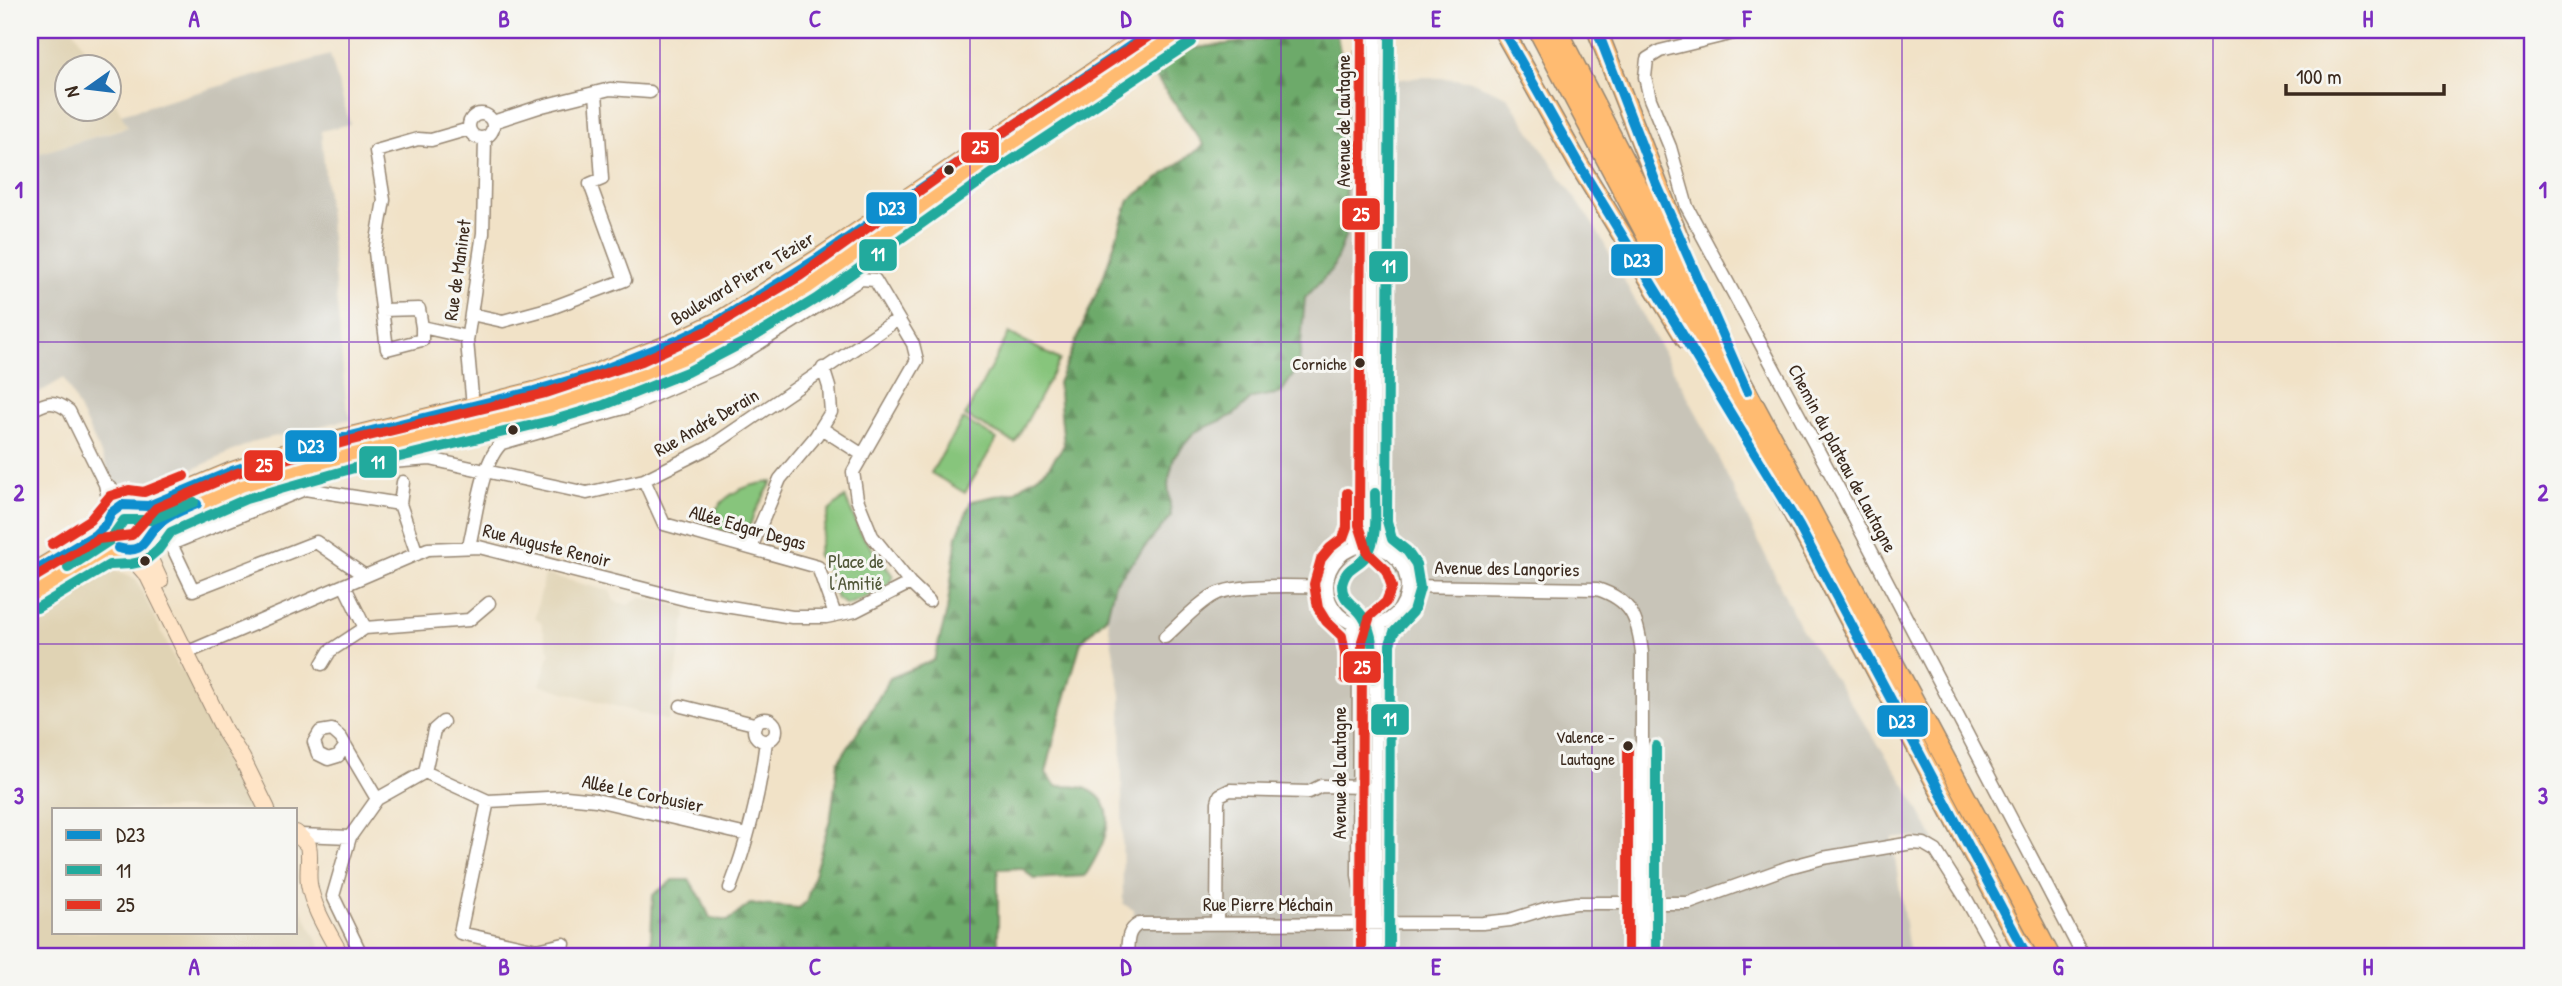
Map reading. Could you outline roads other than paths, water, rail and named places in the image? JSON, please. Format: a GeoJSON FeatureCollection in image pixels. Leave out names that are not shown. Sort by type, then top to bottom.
{"type":"FeatureCollection","features":[{"type":"Feature","properties":{"kind":"highway"},"geometry":{"type":"LineString","coordinates":[[1503,30],[1578,163],[1799,526]]}},
{"type":"Feature","properties":{"kind":"highway"},"geometry":{"type":"LineString","coordinates":[[1538,30],[2027,956]]}},
{"type":"Feature","properties":{"kind":"highway"},"geometry":{"type":"LineString","coordinates":[[1557,30],[1739,377],[1868,612],[2050,956]]}},
{"type":"Feature","properties":{"kind":"highway"},"geometry":{"type":"LineString","coordinates":[[1597,30],[1656,183],[1739,377]]}},
{"type":"Feature","properties":{"kind":"main road","name":"Boulevard Pierre Tézier"},"geometry":{"type":"LineString","coordinates":[[135,505],[156,503],[232,471],[298,449],[473,407],[595,373],[677,341],[720,320],[858,232],[1154,30]]}},
{"type":"Feature","properties":{"kind":"main road","name":"Boulevard Pierre Tézier"},"geometry":{"type":"LineString","coordinates":[[150,536],[163,520],[216,496],[304,466],[544,408],[602,391],[684,359],[792,298],[957,180],[1183,30]]}},
{"type":"Feature","properties":{"kind":"main road"},"geometry":{"type":"LineString","coordinates":[[30,574],[95,535],[116,508],[135,505],[152,521],[149,557],[225,732],[242,758],[267,808]]}},
{"type":"Feature","properties":{"kind":"main road"},"geometry":{"type":"LineString","coordinates":[[108,518],[108,538],[148,576],[190,651]]}},
{"type":"Feature","properties":{"kind":"main road"},"geometry":{"type":"LineString","coordinates":[[30,596],[89,559],[121,549],[141,547],[150,536]]}},
{"type":"Feature","properties":{"kind":"main road"},"geometry":{"type":"LineString","coordinates":[[298,834],[308,845],[304,863],[313,900],[341,956]]}},
{"type":"Feature","properties":{"kind":"main road"},"geometry":{"type":"LineString","coordinates":[[298,882],[313,900]]}},
{"type":"Feature","properties":{"kind":"street"},"geometry":{"type":"LineString","coordinates":[[1359,30],[1361,52]]}},
{"type":"Feature","properties":{"kind":"street","name":"Avenue de Lautagne"},"geometry":{"type":"LineString","coordinates":[[1355,548],[1361,521],[1361,52],[1365,30]]}},
{"type":"Feature","properties":{"kind":"street","name":"Avenue de Lautagne"},"geometry":{"type":"LineString","coordinates":[[1376,30],[1373,523],[1382,549]]}},
{"type":"Feature","properties":{"kind":"street","name":"Chemin du plateau de Lautagne"},"geometry":{"type":"LineString","coordinates":[[1746,30],[1660,51],[1647,59],[1645,77],[1650,99],[1670,147],[1687,207],[1842,495],[2083,956]]}},
{"type":"Feature","properties":{"kind":"street"},"geometry":{"type":"LineString","coordinates":[[493,122],[610,89],[650,92]]}},
{"type":"Feature","properties":{"kind":"street"},"geometry":{"type":"LineString","coordinates":[[471,314],[503,321],[551,309],[625,280],[590,184],[602,179],[596,93]]}},
{"type":"Feature","properties":{"kind":"street"},"geometry":{"type":"LineString","coordinates":[[478,114],[487,115],[493,122],[492,132],[485,138],[475,136],[469,129],[471,120],[478,114]]}},
{"type":"Feature","properties":{"kind":"street"},"geometry":{"type":"LineString","coordinates":[[383,310],[419,309],[422,340],[387,349],[375,252],[384,200],[376,151],[469,129]]}},
{"type":"Feature","properties":{"kind":"street","name":"Rue de Maninet"},"geometry":{"type":"LineString","coordinates":[[473,407],[467,337],[483,233],[485,138]]}},
{"type":"Feature","properties":{"kind":"street"},"geometry":{"type":"LineString","coordinates":[[469,546],[486,471],[493,453],[502,443],[627,407],[729,362],[861,279],[875,280],[913,344],[917,360],[853,472],[857,499],[872,536],[910,583],[929,601]]}},
{"type":"Feature","properties":{"kind":"street","name":"Rue André Derain"},"geometry":{"type":"LineString","coordinates":[[304,466],[334,467],[430,459],[587,493],[644,480],[710,447],[898,319]]}},
{"type":"Feature","properties":{"kind":"street"},"geometry":{"type":"LineString","coordinates":[[422,327],[467,337]]}},
{"type":"Feature","properties":{"kind":"street"},"geometry":{"type":"LineString","coordinates":[[751,548],[780,479],[831,412],[829,387],[823,368]]}},
{"type":"Feature","properties":{"kind":"street"},"geometry":{"type":"LineString","coordinates":[[30,411],[54,402],[60,403],[69,411],[105,484],[108,518]]}},
{"type":"Feature","properties":{"kind":"street"},"geometry":{"type":"LineString","coordinates":[[821,428],[863,455]]}},
{"type":"Feature","properties":{"kind":"street","name":"Allée Edgar Degas"},"geometry":{"type":"LineString","coordinates":[[644,480],[664,524],[818,567],[835,615]]}},
{"type":"Feature","properties":{"kind":"street"},"geometry":{"type":"LineString","coordinates":[[403,482],[400,504],[417,554]]}},
{"type":"Feature","properties":{"kind":"street"},"geometry":{"type":"LineString","coordinates":[[105,484],[135,505]]}},
{"type":"Feature","properties":{"kind":"street"},"geometry":{"type":"LineString","coordinates":[[365,576],[316,542],[192,590],[171,544],[305,489],[400,504]]}},
{"type":"Feature","properties":{"kind":"street","name":"Rue Auguste Renoir"},"geometry":{"type":"LineString","coordinates":[[190,651],[428,549],[469,546],[688,600],[792,617],[855,611],[910,583]]}},
{"type":"Feature","properties":{"kind":"street"},"geometry":{"type":"LineString","coordinates":[[1355,548],[1382,549],[1400,564],[1407,586],[1402,604],[1397,612],[1382,623],[1361,625],[1351,622],[1343,618],[1332,604],[1327,587],[1328,578],[1335,563],[1347,551],[1355,548]]}},
{"type":"Feature","properties":{"kind":"street"},"geometry":{"type":"LineString","coordinates":[[344,585],[365,628]]}},
{"type":"Feature","properties":{"kind":"street","name":"Avenue des Langories"},"geometry":{"type":"LineString","coordinates":[[1407,586],[1597,589],[1615,595],[1630,610],[1639,630],[1642,653],[1642,956]]}},
{"type":"Feature","properties":{"kind":"street"},"geometry":{"type":"LineString","coordinates":[[1165,637],[1204,603],[1223,591],[1244,588],[1327,587]]}},
{"type":"Feature","properties":{"kind":"street"},"geometry":{"type":"LineString","coordinates":[[322,664],[330,651],[365,628],[469,620],[489,603]]}},
{"type":"Feature","properties":{"kind":"street","name":"Avenue de Lautagne"},"geometry":{"type":"LineString","coordinates":[[1351,622],[1359,651],[1358,875],[1364,913],[1373,923]]}},
{"type":"Feature","properties":{"kind":"street","name":"Avenue de Lautagne"},"geometry":{"type":"LineString","coordinates":[[1373,923],[1376,642],[1382,623]]}},
{"type":"Feature","properties":{"kind":"street"},"geometry":{"type":"LineString","coordinates":[[681,706],[754,724],[764,718],[772,721],[776,728],[774,737],[766,741],[758,739],[754,724]]}},
{"type":"Feature","properties":{"kind":"street"},"geometry":{"type":"LineString","coordinates":[[362,956],[333,897],[350,837],[377,799],[425,772],[434,730],[443,722]]}},
{"type":"Feature","properties":{"kind":"street"},"geometry":{"type":"LineString","coordinates":[[730,888],[743,855],[764,762],[766,741]]}},
{"type":"Feature","properties":{"kind":"street"},"geometry":{"type":"LineString","coordinates":[[345,747],[377,799]]}},
{"type":"Feature","properties":{"kind":"street","name":"Allée Le Corbusier"},"geometry":{"type":"LineString","coordinates":[[425,772],[488,801],[566,797],[596,800],[747,835]]}},
{"type":"Feature","properties":{"kind":"street"},"geometry":{"type":"LineString","coordinates":[[1217,923],[1220,795],[1230,790],[1309,792],[1321,786],[1375,787]]}},
{"type":"Feature","properties":{"kind":"street"},"geometry":{"type":"LineString","coordinates":[[488,801],[460,933],[537,950],[564,944]]}},
{"type":"Feature","properties":{"kind":"street"},"geometry":{"type":"LineString","coordinates":[[298,834],[350,837]]}},
{"type":"Feature","properties":{"kind":"street"},"geometry":{"type":"LineString","coordinates":[[304,863],[320,841],[336,835]]}},
{"type":"Feature","properties":{"kind":"street"},"geometry":{"type":"LineString","coordinates":[[1642,903],[1689,903],[1789,867],[1823,858],[1912,843],[1924,844],[1936,851],[1944,861],[1998,956]]}},
{"type":"Feature","properties":{"kind":"street","name":"Rue Pierre Méchain"},"geometry":{"type":"LineString","coordinates":[[1127,956],[1128,936],[1133,927],[1139,924],[1483,923],[1510,920],[1551,907],[1576,903],[1642,903]]}},
{"type":"Feature","properties":{"kind":"street"},"geometry":{"type":"LineString","coordinates":[[1373,923],[1375,956]]}},
{"type":"Feature","properties":{"kind":"place","name":"Corniche"},"geometry":{"type":"Point","coordinates":[1360,363]}},
{"type":"Feature","properties":{"kind":"place","name":"Valence - Lautagne"},"geometry":{"type":"Point","coordinates":[1628,746]}},
{"type":"Feature","properties":{"kind":"park label","name":"Place de l'Amitié"},"geometry":{"type":"Point","coordinates":[856,572]}}]}
